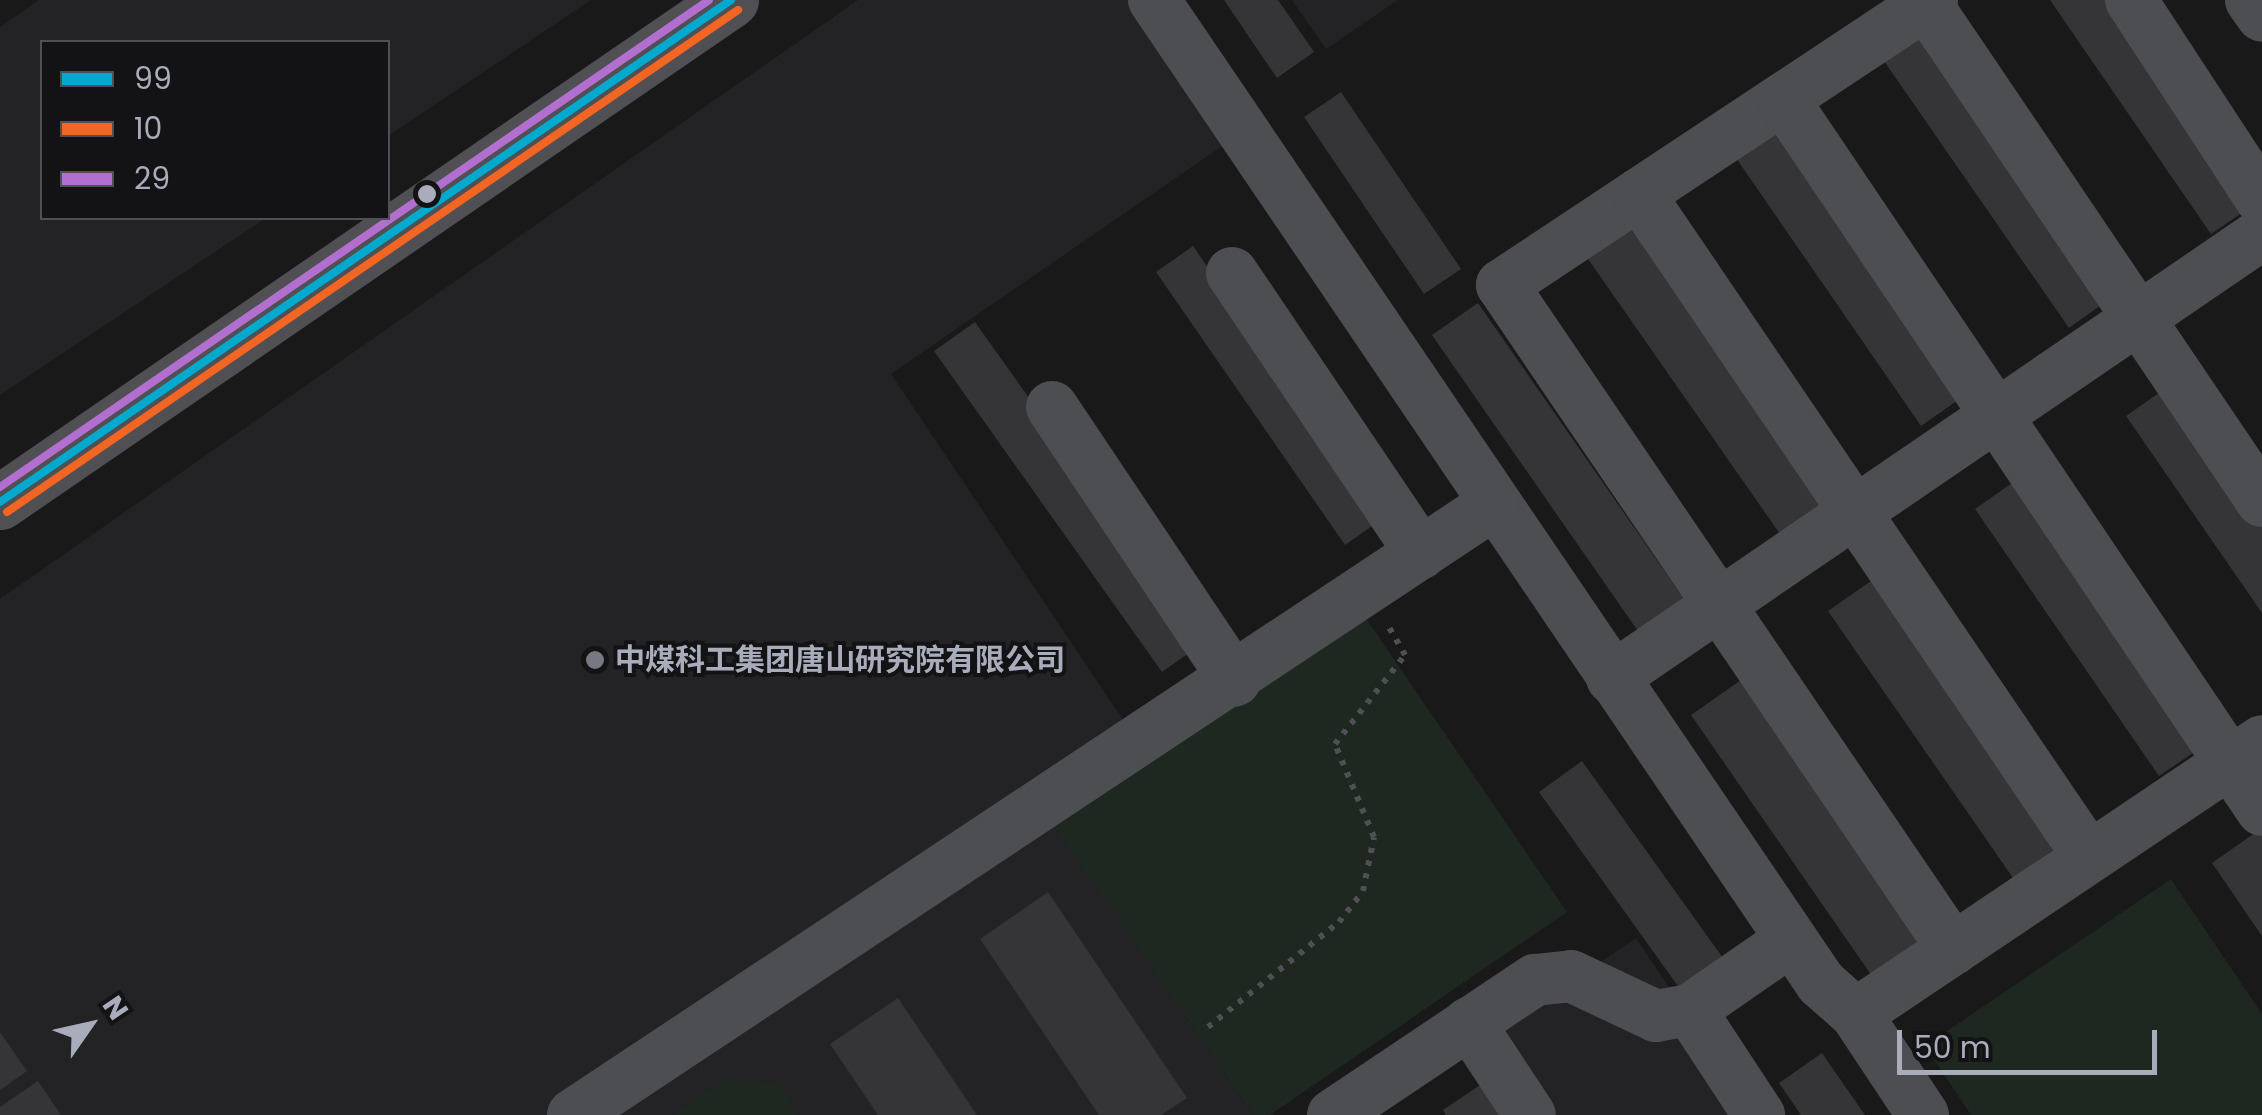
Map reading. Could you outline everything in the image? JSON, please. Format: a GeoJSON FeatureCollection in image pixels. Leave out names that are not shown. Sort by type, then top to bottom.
{"type":"FeatureCollection","features":[{"type":"Feature","properties":{"kind":"main road"},"geometry":{"type":"LineString","coordinates":[[0,502],[732,0]]}},
{"type":"Feature","properties":{"kind":"street"},"geometry":{"type":"LineString","coordinates":[[1154,0],[1792,940],[1856,1014],[1924,1115]]}},
{"type":"Feature","properties":{"kind":"street"},"geometry":{"type":"LineString","coordinates":[[2131,0],[2262,200]]}},
{"type":"Feature","properties":{"kind":"street"},"geometry":{"type":"LineString","coordinates":[[2251,0],[2262,16]]}},
{"type":"Feature","properties":{"kind":"street"},"geometry":{"type":"LineString","coordinates":[[1953,949],[1502,285],[1929,2],[2262,501]]}},
{"type":"Feature","properties":{"kind":"street"},"geometry":{"type":"LineString","coordinates":[[1782,99],[1996,415],[2246,752],[2262,810]]}},
{"type":"Feature","properties":{"kind":"street"},"geometry":{"type":"LineString","coordinates":[[1639,194],[2089,857]]}},
{"type":"Feature","properties":{"kind":"street"},"geometry":{"type":"LineString","coordinates":[[1612,678],[2262,234]]}},
{"type":"Feature","properties":{"kind":"street"},"geometry":{"type":"LineString","coordinates":[[1232,273],[1421,553]]}},
{"type":"Feature","properties":{"kind":"street"},"geometry":{"type":"LineString","coordinates":[[1052,407],[1235,680]]}},
{"type":"Feature","properties":{"kind":"street"},"geometry":{"type":"LineString","coordinates":[[572,1115],[1235,680],[1494,504]]}},
{"type":"Feature","properties":{"kind":"street"},"geometry":{"type":"LineString","coordinates":[[1856,1014],[2246,752]]}},
{"type":"Feature","properties":{"kind":"street"},"geometry":{"type":"LineString","coordinates":[[1355,1109],[1469,1023],[1535,980],[1571,976],[1656,1016],[1690,1010],[1792,940]]}},
{"type":"Feature","properties":{"kind":"street"},"geometry":{"type":"LineString","coordinates":[[1690,1010],[1759,1115]]}},
{"type":"Feature","properties":{"kind":"street"},"geometry":{"type":"LineString","coordinates":[[1469,1023],[1530,1115]]}},
{"type":"Feature","properties":{"kind":"path"},"geometry":{"type":"LineString","coordinates":[[1208,1027],[1339,922],[1363,890],[1374,837],[1336,744],[1405,655],[1367,590]]}},
{"type":"Feature","properties":{"kind":"shaded area"},"geometry":{"type":"Polygon","coordinates":[[[39,0],[591,0],[390,135],[390,40],[40,40],[40,220],[263,220],[0,395],[0,27],[39,0]]]}},
{"type":"Feature","properties":{"kind":"shaded area","name":"中煤科工集团唐山研究院有限公司"},"geometry":{"type":"Polygon","coordinates":[[[858,0],[1133,0],[1228,142],[891,374],[1146,754],[1051,820],[1253,1115],[0,1115],[0,599],[858,0]]]}},
{"type":"Feature","properties":{"kind":"shaded area"},"geometry":{"type":"Polygon","coordinates":[[[1292,0],[1398,0],[1326,49],[1292,0]]]}},
{"type":"Feature","properties":{"kind":"shaded area"},"geometry":{"type":"Polygon","coordinates":[[[1359,608],[1567,912],[1270,1115],[1253,1115],[1050,820],[1359,608]]]}},
{"type":"Feature","properties":{"kind":"shaded area"},"geometry":{"type":"Polygon","coordinates":[[[2171,879],[2262,1014],[2262,1115],[1971,1115],[1925,1046],[2171,879]]]}},
{"type":"Feature","properties":{"kind":"shaded area"},"geometry":{"type":"Polygon","coordinates":[[[1636,938],[1755,1115],[1510,1115],[1467,1052],[1636,938]]]}},
{"type":"Feature","properties":{"kind":"shaded area"},"geometry":{"type":"Polygon","coordinates":[[[724,1079],[778,1084],[799,1115],[672,1115],[724,1079]]]}},
{"type":"Feature","properties":{"kind":"building"},"geometry":{"type":"Polygon","coordinates":[[[1224,0],[1278,0],[1314,52],[1277,78],[1224,0]]]}},
{"type":"Feature","properties":{"kind":"building"},"geometry":{"type":"Polygon","coordinates":[[[2050,0],[2123,0],[2261,200],[2211,234],[2050,0]]]}},
{"type":"Feature","properties":{"kind":"building"},"geometry":{"type":"Polygon","coordinates":[[[1934,26],[2118,293],[2069,328],[1884,61],[1934,26]]]}},
{"type":"Feature","properties":{"kind":"building"},"geometry":{"type":"Polygon","coordinates":[[[1341,92],[1461,269],[1424,294],[1304,117],[1341,92]]]}},
{"type":"Feature","properties":{"kind":"building"},"geometry":{"type":"Polygon","coordinates":[[[1786,123],[1971,391],[1921,426],[1736,158],[1786,123]]]}},
{"type":"Feature","properties":{"kind":"building"},"geometry":{"type":"Polygon","coordinates":[[[1619,203],[1827,502],[1780,534],[1572,236],[1619,203]]]}},
{"type":"Feature","properties":{"kind":"building"},"geometry":{"type":"Polygon","coordinates":[[[1193,246],[1382,519],[1345,545],[1156,272],[1193,246]]]}},
{"type":"Feature","properties":{"kind":"building"},"geometry":{"type":"Polygon","coordinates":[[[1478,303],[1686,602],[1640,634],[1432,335],[1478,303]]]}},
{"type":"Feature","properties":{"kind":"building"},"geometry":{"type":"Polygon","coordinates":[[[975,322],[1203,643],[1162,672],[934,351],[975,322]]]}},
{"type":"Feature","properties":{"kind":"building"},"geometry":{"type":"Polygon","coordinates":[[[2176,381],[2262,507],[2262,613],[2126,416],[2176,381]]]}},
{"type":"Feature","properties":{"kind":"building"},"geometry":{"type":"Polygon","coordinates":[[[2025,474],[2209,742],[2159,776],[1975,509],[2025,474]]]}},
{"type":"Feature","properties":{"kind":"building"},"geometry":{"type":"Polygon","coordinates":[[[1878,576],[2062,844],[2013,878],[1828,611],[1878,576]]]}},
{"type":"Feature","properties":{"kind":"building"},"geometry":{"type":"Polygon","coordinates":[[[1741,680],[1925,948],[1876,982],[1691,715],[1741,680]]]}},
{"type":"Feature","properties":{"kind":"building"},"geometry":{"type":"Polygon","coordinates":[[[1582,761],[1728,965],[1685,996],[1539,792],[1582,761]]]}},
{"type":"Feature","properties":{"kind":"building"},"geometry":{"type":"Polygon","coordinates":[[[2262,828],[2262,936],[2212,863],[2262,828]]]}},
{"type":"Feature","properties":{"kind":"building"},"geometry":{"type":"Polygon","coordinates":[[[1048,892],[1187,1098],[1161,1115],[1099,1115],[980,939],[1048,892]]]}},
{"type":"Feature","properties":{"kind":"building"},"geometry":{"type":"Polygon","coordinates":[[[898,998],[977,1115],[878,1115],[830,1044],[898,998]]]}},
{"type":"Feature","properties":{"kind":"building"},"geometry":{"type":"Polygon","coordinates":[[[0,1032],[27,1071],[0,1090],[0,1032]]]}},
{"type":"Feature","properties":{"kind":"building"},"geometry":{"type":"Polygon","coordinates":[[[1822,1053],[1865,1115],[1801,1115],[1779,1083],[1822,1053]]]}},
{"type":"Feature","properties":{"kind":"building"},"geometry":{"type":"Polygon","coordinates":[[[1489,1079],[1513,1115],[1446,1115],[1443,1110],[1489,1079]]]}},
{"type":"Feature","properties":{"kind":"building"},"geometry":{"type":"Polygon","coordinates":[[[38,1081],[61,1115],[0,1115],[0,1107],[38,1081]]]}},
{"type":"Feature","properties":{"kind":"transit line","name":"29"},"geometry":{"type":"LineString","coordinates":[[390,219],[709,0]]}},
{"type":"Feature","properties":{"kind":"transit line","name":"99"},"geometry":{"type":"LineString","coordinates":[[0,502],[731,0]]}},
{"type":"Feature","properties":{"kind":"transit line","name":"10"},"geometry":{"type":"LineString","coordinates":[[7,512],[738,10]]}},
{"type":"Feature","properties":{"kind":"transit line","name":"29"},"geometry":{"type":"LineString","coordinates":[[0,487],[389,220]]}},
{"type":"Feature","properties":{"kind":"place","name":"中煤科工集团唐山研究院有限公司"},"geometry":{"type":"Point","coordinates":[595,660]}}]}
